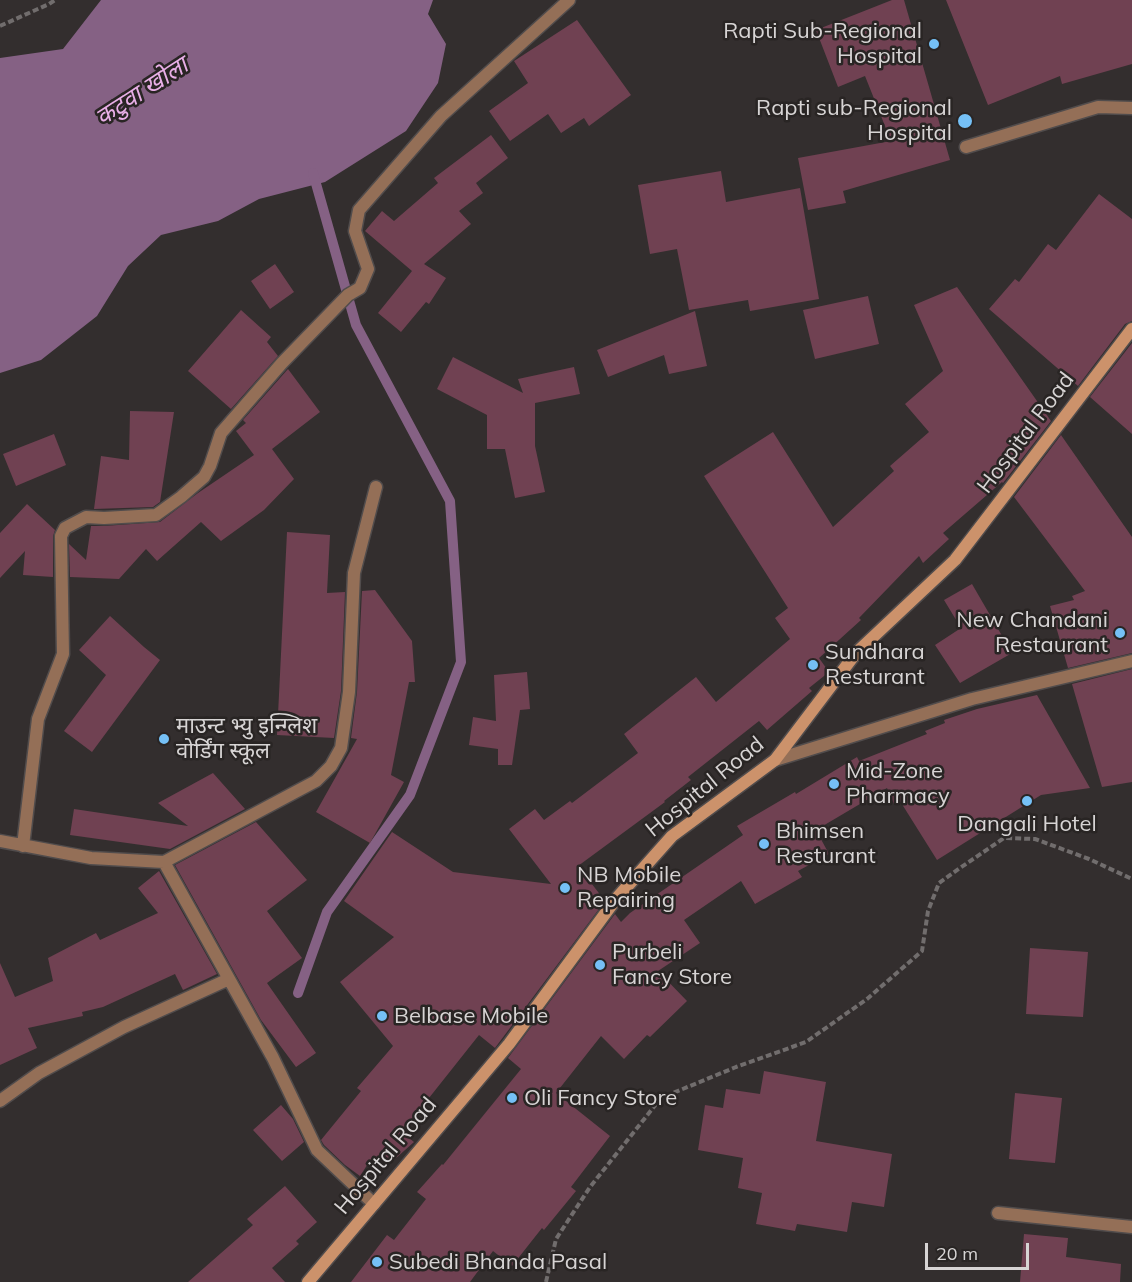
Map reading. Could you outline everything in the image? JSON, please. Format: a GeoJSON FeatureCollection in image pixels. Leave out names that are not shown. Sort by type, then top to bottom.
{"type":"FeatureCollection","features":[{"type":"Feature","properties":{"kind":"street"},"geometry":{"type":"LineString","coordinates":[[23,846],[38,719],[63,654],[61,536],[65,528],[86,517],[156,515],[204,477],[221,433],[282,363],[348,295],[360,288],[368,269],[355,231],[359,210],[441,116],[569,0]]}},
{"type":"Feature","properties":{"kind":"street"},"geometry":{"type":"LineString","coordinates":[[966,147],[1098,107],[1132,108]]}},
{"type":"Feature","properties":{"kind":"street","name":"Hospital Road"},"geometry":{"type":"LineString","coordinates":[[309,1282],[509,1044],[616,898],[672,836],[775,760],[856,653],[955,560],[1132,329]]}},
{"type":"Feature","properties":{"kind":"street"},"geometry":{"type":"LineString","coordinates":[[0,841],[91,858],[164,862],[316,781],[331,766],[341,748],[349,692],[354,573],[376,487]]}},
{"type":"Feature","properties":{"kind":"street"},"geometry":{"type":"LineString","coordinates":[[775,760],[972,699],[1132,662]]}},
{"type":"Feature","properties":{"kind":"street"},"geometry":{"type":"LineString","coordinates":[[164,862],[273,1058],[317,1150],[374,1204]]}},
{"type":"Feature","properties":{"kind":"street"},"geometry":{"type":"LineString","coordinates":[[0,1101],[39,1072],[115,1032],[228,980]]}},
{"type":"Feature","properties":{"kind":"street"},"geometry":{"type":"LineString","coordinates":[[998,1213],[1132,1227]]}},
{"type":"Feature","properties":{"kind":"path"},"geometry":{"type":"LineString","coordinates":[[0,26],[55,0]]}},
{"type":"Feature","properties":{"kind":"path"},"geometry":{"type":"LineString","coordinates":[[546,1282],[556,1239],[590,1187],[661,1098],[736,1067],[806,1042],[867,999],[922,951],[928,910],[939,883],[960,868],[1004,838],[1035,839],[1089,859],[1132,879]]}},
{"type":"Feature","properties":{"kind":"water","name":"कटुवा खोला"},"geometry":{"type":"Polygon","coordinates":[[[101,0],[433,0],[428,14],[446,44],[438,83],[406,131],[325,182],[259,199],[218,221],[161,235],[128,266],[97,316],[41,360],[0,373],[0,58],[63,49],[101,0]]]}},
{"type":"Feature","properties":{"kind":"building"},"geometry":{"type":"Polygon","coordinates":[[[892,0],[904,0],[950,160],[843,191],[846,203],[808,210],[798,158],[891,141],[865,76],[838,87],[816,30],[892,0]]]}},
{"type":"Feature","properties":{"kind":"building"},"geometry":{"type":"Polygon","coordinates":[[[946,0],[1132,0],[1132,64],[1062,84],[1060,76],[988,105],[946,0]]]}},
{"type":"Feature","properties":{"kind":"building"},"geometry":{"type":"Polygon","coordinates":[[[577,20],[631,95],[589,126],[584,118],[561,133],[548,114],[510,141],[489,111],[528,83],[514,61],[577,20]]]}},
{"type":"Feature","properties":{"kind":"building"},"geometry":{"type":"Polygon","coordinates":[[[491,135],[508,158],[476,183],[483,193],[459,211],[471,224],[424,264],[446,278],[429,304],[426,302],[401,332],[378,313],[412,271],[365,231],[382,211],[394,221],[438,183],[434,178],[491,135]]]}},
{"type":"Feature","properties":{"kind":"building"},"geometry":{"type":"Polygon","coordinates":[[[721,171],[726,202],[800,188],[819,299],[750,311],[748,300],[689,310],[677,249],[650,254],[638,185],[721,171]]]}},
{"type":"Feature","properties":{"kind":"building"},"geometry":{"type":"Polygon","coordinates":[[[1099,194],[1132,219],[1132,321],[1125,324],[1078,386],[989,309],[1015,279],[1019,282],[1048,244],[1056,250],[1099,194]]]}},
{"type":"Feature","properties":{"kind":"building"},"geometry":{"type":"Polygon","coordinates":[[[275,264],[294,292],[270,309],[251,281],[275,264]]]}},
{"type":"Feature","properties":{"kind":"building"},"geometry":{"type":"Polygon","coordinates":[[[957,287],[1051,421],[1003,483],[943,533],[949,539],[923,563],[919,556],[859,618],[861,620],[819,658],[829,672],[809,688],[812,691],[767,730],[759,721],[688,777],[691,780],[665,802],[578,866],[605,901],[495,1048],[479,1035],[402,1132],[414,1142],[386,1167],[373,1156],[360,1176],[345,1165],[321,1140],[361,1091],[357,1088],[393,1046],[340,982],[394,937],[344,901],[392,832],[453,872],[551,884],[509,829],[535,809],[544,820],[570,801],[572,803],[638,753],[624,734],[696,677],[716,702],[790,639],[775,618],[788,608],[704,476],[773,432],[833,527],[894,471],[890,466],[929,432],[905,404],[943,371],[914,305],[957,287]]]}},
{"type":"Feature","properties":{"kind":"building"},"geometry":{"type":"Polygon","coordinates":[[[868,296],[879,344],[815,359],[803,310],[868,296]]]}},
{"type":"Feature","properties":{"kind":"building"},"geometry":{"type":"Polygon","coordinates":[[[241,310],[271,337],[267,342],[278,356],[231,409],[188,371],[241,310]]]}},
{"type":"Feature","properties":{"kind":"building"},"geometry":{"type":"Polygon","coordinates":[[[695,311],[707,366],[669,374],[664,355],[608,377],[597,350],[695,311]]]}},
{"type":"Feature","properties":{"kind":"building"},"geometry":{"type":"Polygon","coordinates":[[[1132,343],[1132,434],[1090,397],[1132,343]]]}},
{"type":"Feature","properties":{"kind":"building"},"geometry":{"type":"Polygon","coordinates":[[[453,357],[523,393],[518,379],[574,367],[580,394],[535,403],[535,446],[545,492],[515,498],[505,449],[487,449],[487,415],[437,389],[453,357]]]}},
{"type":"Feature","properties":{"kind":"building"},"geometry":{"type":"Polygon","coordinates":[[[288,369],[320,412],[272,449],[294,479],[264,510],[221,541],[201,522],[157,561],[146,549],[119,579],[70,577],[69,544],[86,560],[91,526],[160,522],[254,455],[236,431],[246,423],[243,420],[288,369]]]}},
{"type":"Feature","properties":{"kind":"building"},"geometry":{"type":"Polygon","coordinates":[[[130,411],[174,412],[160,502],[153,507],[94,509],[101,456],[129,460],[130,411]]]}},
{"type":"Feature","properties":{"kind":"building"},"geometry":{"type":"Polygon","coordinates":[[[54,434],[66,465],[16,486],[3,454],[54,434]]]}},
{"type":"Feature","properties":{"kind":"building"},"geometry":{"type":"Polygon","coordinates":[[[1061,435],[1132,537],[1132,653],[1068,668],[1050,606],[1074,600],[1072,596],[1085,591],[1014,497],[1061,435]]]}},
{"type":"Feature","properties":{"kind":"building"},"geometry":{"type":"Polygon","coordinates":[[[27,504],[55,530],[53,577],[23,575],[25,551],[0,578],[0,533],[27,504]]]}},
{"type":"Feature","properties":{"kind":"building"},"geometry":{"type":"Polygon","coordinates":[[[287,532],[330,535],[327,593],[345,592],[341,691],[334,738],[277,735],[287,532]]]}},
{"type":"Feature","properties":{"kind":"building"},"geometry":{"type":"Polygon","coordinates":[[[972,584],[1012,653],[960,683],[935,645],[961,628],[944,600],[972,584]]]}},
{"type":"Feature","properties":{"kind":"building"},"geometry":{"type":"Polygon","coordinates":[[[375,590],[412,641],[415,682],[409,682],[391,775],[404,782],[370,843],[316,812],[357,739],[351,738],[357,692],[362,591],[375,590]]]}},
{"type":"Feature","properties":{"kind":"building"},"geometry":{"type":"Polygon","coordinates":[[[110,616],[160,660],[92,752],[64,731],[106,675],[79,650],[110,616]]]}},
{"type":"Feature","properties":{"kind":"building"},"geometry":{"type":"Polygon","coordinates":[[[1132,669],[1132,782],[1102,787],[1072,684],[1132,669]]]}},
{"type":"Feature","properties":{"kind":"building"},"geometry":{"type":"Polygon","coordinates":[[[527,672],[530,709],[520,710],[512,765],[498,765],[498,749],[469,745],[473,717],[496,721],[494,675],[527,672]]]}},
{"type":"Feature","properties":{"kind":"building"},"geometry":{"type":"Polygon","coordinates":[[[1037,695],[1090,788],[1041,795],[937,860],[900,801],[894,804],[887,788],[816,830],[829,854],[798,871],[802,877],[755,904],[741,881],[684,920],[700,943],[658,971],[687,1001],[650,1037],[647,1035],[624,1059],[601,1036],[556,1093],[610,1136],[571,1187],[576,1191],[544,1230],[542,1228],[512,1266],[493,1251],[470,1282],[351,1282],[387,1235],[394,1240],[426,1199],[417,1192],[443,1165],[521,1069],[508,1058],[615,914],[621,922],[630,913],[743,835],[737,826],[857,757],[859,761],[927,734],[925,731],[945,723],[944,720],[977,709],[1037,695]]]}},
{"type":"Feature","properties":{"kind":"building"},"geometry":{"type":"Polygon","coordinates":[[[213,773],[245,809],[170,849],[70,835],[74,809],[188,826],[158,803],[213,773]]]}},
{"type":"Feature","properties":{"kind":"building"},"geometry":{"type":"Polygon","coordinates":[[[256,822],[307,880],[267,911],[302,958],[267,983],[316,1053],[296,1067],[261,1020],[175,865],[256,822]]]}},
{"type":"Feature","properties":{"kind":"building"},"geometry":{"type":"Polygon","coordinates":[[[159,871],[217,974],[183,990],[175,974],[103,1007],[82,1012],[83,1016],[28,1028],[37,1048],[0,1065],[0,963],[15,997],[53,981],[48,958],[96,933],[100,940],[158,913],[138,888],[159,871]]]}},
{"type":"Feature","properties":{"kind":"building"},"geometry":{"type":"Polygon","coordinates":[[[1030,948],[1088,952],[1083,1017],[1026,1014],[1030,948]]]}},
{"type":"Feature","properties":{"kind":"building"},"geometry":{"type":"Polygon","coordinates":[[[764,1071],[826,1082],[816,1141],[892,1154],[884,1207],[852,1202],[847,1232],[797,1224],[795,1231],[756,1224],[762,1193],[738,1188],[743,1158],[698,1150],[705,1105],[723,1108],[726,1089],[760,1094],[764,1071]]]}},
{"type":"Feature","properties":{"kind":"building"},"geometry":{"type":"Polygon","coordinates":[[[1015,1093],[1062,1098],[1055,1163],[1009,1159],[1015,1093]]]}},
{"type":"Feature","properties":{"kind":"building"},"geometry":{"type":"Polygon","coordinates":[[[281,1105],[293,1119],[304,1142],[282,1161],[253,1130],[281,1105]]]}},
{"type":"Feature","properties":{"kind":"building"},"geometry":{"type":"Polygon","coordinates":[[[285,1186],[317,1222],[296,1241],[299,1244],[272,1268],[285,1282],[188,1282],[253,1225],[247,1219],[285,1186]]]}},
{"type":"Feature","properties":{"kind":"building"},"geometry":{"type":"Polygon","coordinates":[[[1024,1234],[1068,1238],[1066,1257],[1121,1264],[1120,1282],[1020,1282],[1024,1234]]]}},
{"type":"Feature","properties":{"kind":"waterway"},"geometry":{"type":"LineString","coordinates":[[298,993],[327,912],[410,795],[461,662],[450,501],[356,325],[313,173]]}},
{"type":"Feature","properties":{"kind":"place","name":"Rapti Sub-Regional Hospital"},"geometry":{"type":"Point","coordinates":[934,44]}},
{"type":"Feature","properties":{"kind":"place","name":"Rapti sub-Regional Hospital"},"geometry":{"type":"Point","coordinates":[965,121]}},
{"type":"Feature","properties":{"kind":"place","name":"New Chandani Restaurant"},"geometry":{"type":"Point","coordinates":[1120,633]}},
{"type":"Feature","properties":{"kind":"place","name":"Sundhara Resturant"},"geometry":{"type":"Point","coordinates":[813,665]}},
{"type":"Feature","properties":{"kind":"place","name":"माउन्ट भ्यु इन्ग्लिश वोर्डिंग स्कूल"},"geometry":{"type":"Point","coordinates":[164,739]}},
{"type":"Feature","properties":{"kind":"place","name":"Mid-Zone Pharmacy"},"geometry":{"type":"Point","coordinates":[834,784]}},
{"type":"Feature","properties":{"kind":"place","name":"Dangali Hotel"},"geometry":{"type":"Point","coordinates":[1027,801]}},
{"type":"Feature","properties":{"kind":"place","name":"Bhimsen Resturant"},"geometry":{"type":"Point","coordinates":[764,844]}},
{"type":"Feature","properties":{"kind":"place","name":"NB Mobile Repairing"},"geometry":{"type":"Point","coordinates":[565,888]}},
{"type":"Feature","properties":{"kind":"place","name":"Purbeli Fancy Store"},"geometry":{"type":"Point","coordinates":[600,965]}},
{"type":"Feature","properties":{"kind":"place","name":"Belbase Mobile"},"geometry":{"type":"Point","coordinates":[382,1016]}},
{"type":"Feature","properties":{"kind":"place","name":"Oli Fancy Store"},"geometry":{"type":"Point","coordinates":[512,1098]}},
{"type":"Feature","properties":{"kind":"place","name":"Subedi Bhanda Pasal"},"geometry":{"type":"Point","coordinates":[377,1262]}}]}
